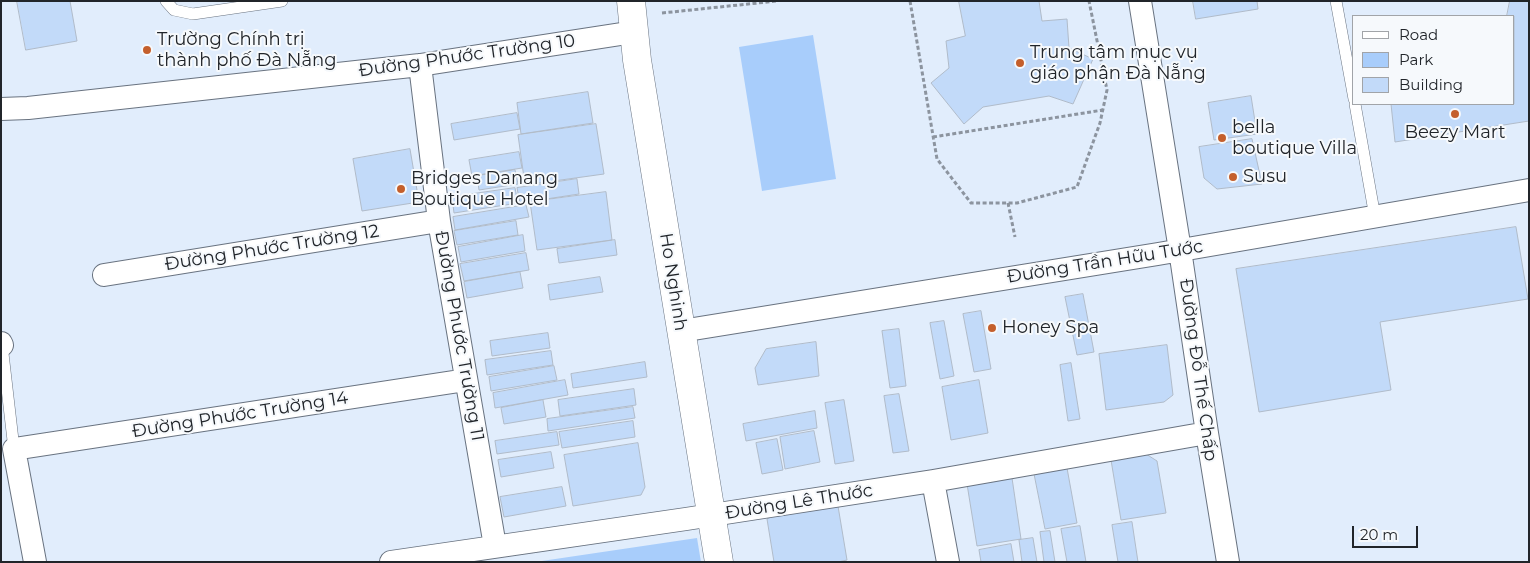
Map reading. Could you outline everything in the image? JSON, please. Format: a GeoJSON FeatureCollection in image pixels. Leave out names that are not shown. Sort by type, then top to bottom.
{"type":"FeatureCollection","features":[{"type":"Feature","properties":{"kind":"street","name":"Ho Nghinh"},"geometry":{"type":"LineString","coordinates":[[631,1],[637,60],[719,562]]}},
{"type":"Feature","properties":{"kind":"street","name":"Đường Đỗ Thế Chấp"},"geometry":{"type":"LineString","coordinates":[[1140,1],[1180,250],[1206,433],[1228,562]]}},
{"type":"Feature","properties":{"kind":"street","name":"Đường Phước Trường 10"},"geometry":{"type":"LineString","coordinates":[[1,108],[5,110],[28,108],[420,65],[634,32]]}},
{"type":"Feature","properties":{"kind":"street","name":"Đường Phước Trường 11"},"geometry":{"type":"LineString","coordinates":[[420,65],[439,221],[495,546]]}},
{"type":"Feature","properties":{"kind":"street","name":"Đường Trần Hữu Tước"},"geometry":{"type":"LineString","coordinates":[[681,331],[1180,250],[1529,190]]}},
{"type":"Feature","properties":{"kind":"street","name":"Đường Phước Trường 12"},"geometry":{"type":"LineString","coordinates":[[104,275],[439,221]]}},
{"type":"Feature","properties":{"kind":"street","name":"Đường Phước Trường 14"},"geometry":{"type":"LineString","coordinates":[[14,449],[466,380]]}},
{"type":"Feature","properties":{"kind":"street","name":"Đường Lê Thước"},"geometry":{"type":"LineString","coordinates":[[391,562],[933,481],[1206,433]]}},
{"type":"Feature","properties":{"kind":"street"},"geometry":{"type":"LineString","coordinates":[[14,449],[35,562]]}},
{"type":"Feature","properties":{"kind":"street"},"geometry":{"type":"LineString","coordinates":[[933,481],[948,562]]}},
{"type":"Feature","properties":{"kind":"lane"},"geometry":{"type":"LineString","coordinates":[[166,1],[174,10],[193,14],[282,1]]}},
{"type":"Feature","properties":{"kind":"lane"},"geometry":{"type":"LineString","coordinates":[[1336,1],[1352,88]]}},
{"type":"Feature","properties":{"kind":"lane"},"geometry":{"type":"LineString","coordinates":[[1355,105],[1375,217]]}},
{"type":"Feature","properties":{"kind":"lane"},"geometry":{"type":"LineString","coordinates":[[2,344],[14,449]]}},
{"type":"Feature","properties":{"kind":"path"},"geometry":{"type":"LineString","coordinates":[[662,13],[777,1]]}},
{"type":"Feature","properties":{"kind":"path"},"geometry":{"type":"LineString","coordinates":[[910,1],[937,159],[971,203],[1017,203],[1077,187],[1100,123],[1107,90],[1089,1]]}},
{"type":"Feature","properties":{"kind":"path"},"geometry":{"type":"LineString","coordinates":[[933,137],[1103,110]]}},
{"type":"Feature","properties":{"kind":"path"},"geometry":{"type":"LineString","coordinates":[[1008,203],[1015,237]]}},
{"type":"Feature","properties":{"kind":"green space"},"geometry":{"type":"Polygon","coordinates":[[[813,35],[836,179],[762,191],[739,47],[813,35]]]}},
{"type":"Feature","properties":{"kind":"green space"},"geometry":{"type":"Polygon","coordinates":[[[697,538],[701,562],[535,562],[697,538]]]}},
{"type":"Feature","properties":{"kind":"building"},"geometry":{"type":"Polygon","coordinates":[[[17,1],[70,1],[77,41],[26,50],[17,1]]]}},
{"type":"Feature","properties":{"kind":"building","name":"Trung tâm mục vụ giáo phận Đà Nẵng"},"geometry":{"type":"Polygon","coordinates":[[[959,1],[1039,1],[1042,21],[1067,19],[1069,48],[1093,59],[1073,104],[1049,96],[983,107],[964,124],[931,83],[949,68],[946,41],[965,36],[959,1]]]}},
{"type":"Feature","properties":{"kind":"building"},"geometry":{"type":"Polygon","coordinates":[[[1193,1],[1257,1],[1258,9],[1196,19],[1193,1]]]}},
{"type":"Feature","properties":{"kind":"building"},"geometry":{"type":"Polygon","coordinates":[[[1510,1],[1529,1],[1529,121],[1395,142],[1391,105],[1515,105],[1515,15],[1507,15],[1510,1]]]}},
{"type":"Feature","properties":{"kind":"building"},"geometry":{"type":"Polygon","coordinates":[[[588,92],[593,123],[521,134],[517,103],[588,92]]]}},
{"type":"Feature","properties":{"kind":"building"},"geometry":{"type":"Polygon","coordinates":[[[1251,96],[1257,134],[1214,140],[1208,103],[1251,96]]]}},
{"type":"Feature","properties":{"kind":"building"},"geometry":{"type":"Polygon","coordinates":[[[517,113],[520,129],[454,140],[451,124],[517,113]]]}},
{"type":"Feature","properties":{"kind":"building"},"geometry":{"type":"Polygon","coordinates":[[[596,124],[604,174],[525,185],[518,135],[596,124]]]}},
{"type":"Feature","properties":{"kind":"building"},"geometry":{"type":"Polygon","coordinates":[[[1252,139],[1262,184],[1217,189],[1204,178],[1199,147],[1252,139]]]}},
{"type":"Feature","properties":{"kind":"building"},"geometry":{"type":"Polygon","coordinates":[[[410,149],[419,202],[362,211],[353,159],[410,149]]]}},
{"type":"Feature","properties":{"kind":"building"},"geometry":{"type":"Polygon","coordinates":[[[519,152],[522,168],[472,176],[469,160],[519,152]]]}},
{"type":"Feature","properties":{"kind":"building"},"geometry":{"type":"Polygon","coordinates":[[[515,170],[518,184],[479,190],[477,176],[515,170]]]}},
{"type":"Feature","properties":{"kind":"building"},"geometry":{"type":"Polygon","coordinates":[[[577,179],[579,194],[520,203],[517,188],[577,179]]]}},
{"type":"Feature","properties":{"kind":"building"},"geometry":{"type":"Polygon","coordinates":[[[515,188],[518,203],[454,213],[452,197],[515,188]]]}},
{"type":"Feature","properties":{"kind":"building"},"geometry":{"type":"Polygon","coordinates":[[[606,192],[612,240],[537,250],[530,202],[606,192]]]}},
{"type":"Feature","properties":{"kind":"building"},"geometry":{"type":"Polygon","coordinates":[[[526,205],[529,217],[455,230],[453,217],[526,205]]]}},
{"type":"Feature","properties":{"kind":"building"},"geometry":{"type":"Polygon","coordinates":[[[516,221],[518,235],[457,245],[454,231],[516,221]]]}},
{"type":"Feature","properties":{"kind":"building"},"geometry":{"type":"Polygon","coordinates":[[[1516,227],[1528,299],[1380,322],[1391,390],[1259,412],[1236,269],[1516,227]]]}},
{"type":"Feature","properties":{"kind":"building"},"geometry":{"type":"Polygon","coordinates":[[[523,235],[525,251],[461,262],[458,247],[523,235]]]}},
{"type":"Feature","properties":{"kind":"building"},"geometry":{"type":"Polygon","coordinates":[[[615,240],[617,255],[559,263],[557,249],[615,240]]]}},
{"type":"Feature","properties":{"kind":"building"},"geometry":{"type":"Polygon","coordinates":[[[526,253],[529,270],[464,281],[460,264],[526,253]]]}},
{"type":"Feature","properties":{"kind":"building"},"geometry":{"type":"Polygon","coordinates":[[[520,272],[523,288],[467,298],[464,282],[520,272]]]}},
{"type":"Feature","properties":{"kind":"building"},"geometry":{"type":"Polygon","coordinates":[[[600,277],[603,292],[550,300],[548,285],[600,277]]]}},
{"type":"Feature","properties":{"kind":"building"},"geometry":{"type":"Polygon","coordinates":[[[1083,294],[1094,352],[1077,355],[1065,297],[1083,294]]]}},
{"type":"Feature","properties":{"kind":"building"},"geometry":{"type":"Polygon","coordinates":[[[981,311],[991,369],[974,372],[963,314],[981,311]]]}},
{"type":"Feature","properties":{"kind":"building"},"geometry":{"type":"Polygon","coordinates":[[[944,321],[954,376],[940,379],[930,323],[944,321]]]}},
{"type":"Feature","properties":{"kind":"building"},"geometry":{"type":"Polygon","coordinates":[[[899,329],[906,386],[890,388],[882,331],[899,329]]]}},
{"type":"Feature","properties":{"kind":"building"},"geometry":{"type":"Polygon","coordinates":[[[548,333],[550,348],[492,356],[490,341],[548,333]]]}},
{"type":"Feature","properties":{"kind":"building"},"geometry":{"type":"Polygon","coordinates":[[[816,342],[819,376],[758,385],[755,368],[766,349],[816,342]]]}},
{"type":"Feature","properties":{"kind":"building"},"geometry":{"type":"Polygon","coordinates":[[[1167,345],[1173,395],[1164,402],[1106,410],[1099,354],[1167,345]]]}},
{"type":"Feature","properties":{"kind":"building"},"geometry":{"type":"Polygon","coordinates":[[[551,351],[553,365],[487,375],[485,360],[551,351]]]}},
{"type":"Feature","properties":{"kind":"building"},"geometry":{"type":"Polygon","coordinates":[[[645,362],[647,377],[573,388],[571,374],[645,362]]]}},
{"type":"Feature","properties":{"kind":"building"},"geometry":{"type":"Polygon","coordinates":[[[1071,363],[1080,419],[1068,421],[1060,365],[1071,363]]]}},
{"type":"Feature","properties":{"kind":"building"},"geometry":{"type":"Polygon","coordinates":[[[554,366],[557,380],[491,391],[489,377],[554,366]]]}},
{"type":"Feature","properties":{"kind":"building"},"geometry":{"type":"Polygon","coordinates":[[[565,380],[568,395],[495,408],[493,393],[565,380]]]}},
{"type":"Feature","properties":{"kind":"building"},"geometry":{"type":"Polygon","coordinates":[[[979,380],[988,433],[951,440],[942,387],[979,380]]]}},
{"type":"Feature","properties":{"kind":"building"},"geometry":{"type":"Polygon","coordinates":[[[634,389],[636,405],[560,416],[558,400],[634,389]]]}},
{"type":"Feature","properties":{"kind":"building"},"geometry":{"type":"Polygon","coordinates":[[[899,394],[909,451],[893,453],[884,396],[899,394]]]}},
{"type":"Feature","properties":{"kind":"building"},"geometry":{"type":"Polygon","coordinates":[[[543,400],[546,417],[504,424],[501,408],[543,400]]]}},
{"type":"Feature","properties":{"kind":"building"},"geometry":{"type":"Polygon","coordinates":[[[844,400],[854,461],[835,464],[825,403],[844,400]]]}},
{"type":"Feature","properties":{"kind":"building"},"geometry":{"type":"Polygon","coordinates":[[[633,407],[635,418],[548,431],[547,419],[633,407]]]}},
{"type":"Feature","properties":{"kind":"building"},"geometry":{"type":"Polygon","coordinates":[[[815,411],[817,428],[746,441],[743,424],[815,411]]]}},
{"type":"Feature","properties":{"kind":"building"},"geometry":{"type":"Polygon","coordinates":[[[633,421],[635,437],[562,448],[559,432],[633,421]]]}},
{"type":"Feature","properties":{"kind":"building"},"geometry":{"type":"Polygon","coordinates":[[[814,431],[820,462],[785,469],[780,437],[814,431]]]}},
{"type":"Feature","properties":{"kind":"building"},"geometry":{"type":"Polygon","coordinates":[[[557,432],[559,445],[497,454],[495,441],[557,432]]]}},
{"type":"Feature","properties":{"kind":"building"},"geometry":{"type":"Polygon","coordinates":[[[777,439],[783,470],[762,474],[756,443],[777,439]]]}},
{"type":"Feature","properties":{"kind":"building"},"geometry":{"type":"Polygon","coordinates":[[[638,443],[645,487],[641,495],[573,506],[564,455],[638,443]]]}},
{"type":"Feature","properties":{"kind":"building"},"geometry":{"type":"Polygon","coordinates":[[[551,452],[554,468],[501,477],[498,460],[551,452]]]}},
{"type":"Feature","properties":{"kind":"building"},"geometry":{"type":"Polygon","coordinates":[[[1146,454],[1157,461],[1166,513],[1121,520],[1111,460],[1146,454]]]}},
{"type":"Feature","properties":{"kind":"building"},"geometry":{"type":"Polygon","coordinates":[[[1067,468],[1077,523],[1045,529],[1034,474],[1067,468]]]}},
{"type":"Feature","properties":{"kind":"building"},"geometry":{"type":"Polygon","coordinates":[[[1012,478],[1021,539],[977,546],[967,484],[1012,478]]]}},
{"type":"Feature","properties":{"kind":"building"},"geometry":{"type":"Polygon","coordinates":[[[562,487],[566,506],[504,517],[500,497],[562,487]]]}},
{"type":"Feature","properties":{"kind":"building"},"geometry":{"type":"Polygon","coordinates":[[[837,500],[847,560],[838,562],[774,562],[767,519],[786,509],[837,500]]]}},
{"type":"Feature","properties":{"kind":"building"},"geometry":{"type":"Polygon","coordinates":[[[1132,522],[1138,562],[1118,562],[1112,525],[1132,522]]]}},
{"type":"Feature","properties":{"kind":"building"},"geometry":{"type":"Polygon","coordinates":[[[1080,526],[1086,562],[1067,562],[1061,529],[1080,526]]]}},
{"type":"Feature","properties":{"kind":"building"},"geometry":{"type":"Polygon","coordinates":[[[1050,531],[1055,562],[1044,562],[1040,532],[1050,531]]]}},
{"type":"Feature","properties":{"kind":"building"},"geometry":{"type":"Polygon","coordinates":[[[1033,538],[1037,562],[1022,562],[1019,540],[1033,538]]]}},
{"type":"Feature","properties":{"kind":"building"},"geometry":{"type":"Polygon","coordinates":[[[1011,544],[1014,562],[981,562],[979,550],[1011,544]]]}},
{"type":"Feature","properties":{"kind":"place","name":"Trường Chính trị thành phố Đà Nẵng"},"geometry":{"type":"Point","coordinates":[147,50]}},
{"type":"Feature","properties":{"kind":"place","name":"Trung tâm mục vụ giáo phận Đà Nẵng"},"geometry":{"type":"Point","coordinates":[1020,63]}},
{"type":"Feature","properties":{"kind":"place","name":"Beezy Mart"},"geometry":{"type":"Point","coordinates":[1455,114]}},
{"type":"Feature","properties":{"kind":"place","name":"bella boutique Villa"},"geometry":{"type":"Point","coordinates":[1222,138]}},
{"type":"Feature","properties":{"kind":"place","name":"Susu"},"geometry":{"type":"Point","coordinates":[1233,177]}},
{"type":"Feature","properties":{"kind":"place","name":"Bridges Danang Boutique Hotel"},"geometry":{"type":"Point","coordinates":[401,189]}},
{"type":"Feature","properties":{"kind":"place","name":"Honey Spa"},"geometry":{"type":"Point","coordinates":[992,328]}}]}
